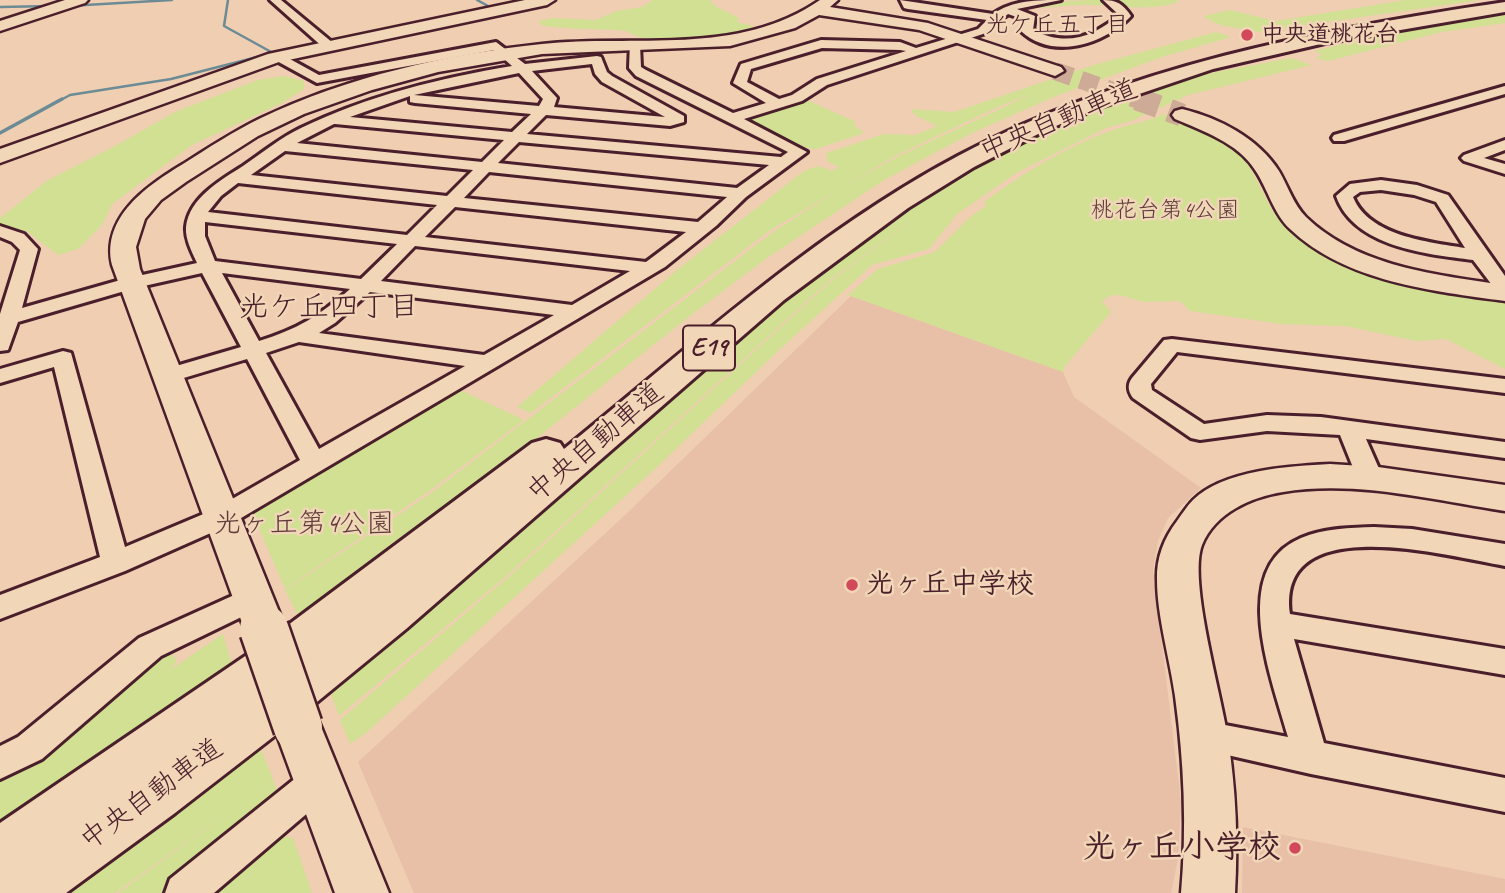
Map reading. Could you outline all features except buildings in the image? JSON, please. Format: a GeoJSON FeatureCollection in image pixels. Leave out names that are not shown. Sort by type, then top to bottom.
{"type":"FeatureCollection","features":[{"type":"Feature","properties":{"kind":"highway","name":"中央自動車道"},"geometry":{"type":"LineString","coordinates":[[0,858],[223,700],[417,555],[785,259],[878,194],[945,155],[976,138],[1067,100],[1171,65],[1309,33],[1499,0]]}},
{"type":"Feature","properties":{"kind":"highway","name":"中央自動車道"},"geometry":{"type":"LineString","coordinates":[[15,893],[240,732],[338,655],[467,552],[817,259],[899,201],[965,161],[1085,105],[1186,71],[1324,37],[1505,7]]}},
{"type":"Feature","properties":{"kind":"street"},"geometry":{"type":"LineString","coordinates":[[275,0],[329,46]]}},
{"type":"Feature","properties":{"kind":"street"},"geometry":{"type":"LineString","coordinates":[[0,156],[244,67],[279,57],[547,0]]}},
{"type":"Feature","properties":{"kind":"street"},"geometry":{"type":"LineString","coordinates":[[905,0],[908,6],[920,9],[994,18]]}},
{"type":"Feature","properties":{"kind":"street"},"geometry":{"type":"LineString","coordinates":[[732,118],[797,98],[822,82],[987,28],[994,18],[1008,10],[1042,0],[1056,0]]}},
{"type":"Feature","properties":{"kind":"street"},"geometry":{"type":"LineString","coordinates":[[0,26],[75,2]]}},
{"type":"Feature","properties":{"kind":"street"},"geometry":{"type":"LineString","coordinates":[[1008,10],[1031,18],[1032,21],[1027,27],[1030,33],[1043,38],[1073,42],[1095,38],[1125,16],[1113,3]]}},
{"type":"Feature","properties":{"kind":"street"},"geometry":{"type":"LineString","coordinates":[[314,463],[208,266],[195,227],[198,216],[216,192],[282,146],[332,120],[395,97],[514,61],[568,47],[707,42],[756,35],[787,26],[823,5],[959,37],[1055,71]]}},
{"type":"Feature","properties":{"kind":"street"},"geometry":{"type":"LineString","coordinates":[[777,104],[740,83],[745,67],[821,44],[900,46],[917,51]]}},
{"type":"Feature","properties":{"kind":"street"},"geometry":{"type":"LineString","coordinates":[[0,607],[115,563],[222,517],[649,268],[702,228],[740,193],[799,152],[641,73],[635,68],[634,45]]}},
{"type":"Feature","properties":{"kind":"street"},"geometry":{"type":"LineString","coordinates":[[167,376],[298,336],[334,314],[544,111],[550,98],[496,46],[317,79],[279,57]]}},
{"type":"Feature","properties":{"kind":"street"},"geometry":{"type":"LineString","coordinates":[[362,893],[222,517],[131,283],[122,249],[131,222],[144,203],[173,180],[251,132],[294,111],[361,88],[514,61],[597,60],[601,75],[678,118]]}},
{"type":"Feature","properties":{"kind":"street"},"geometry":{"type":"LineString","coordinates":[[1339,138],[1505,90]]}},
{"type":"Feature","properties":{"kind":"street"},"geometry":{"type":"LineString","coordinates":[[395,97],[670,122],[712,108]]}},
{"type":"Feature","properties":{"kind":"street"},"geometry":{"type":"LineString","coordinates":[[294,111],[332,120],[784,163]]}},
{"type":"Feature","properties":{"kind":"street"},"geometry":{"type":"LineString","coordinates":[[1182,115],[1223,132],[1254,155],[1266,168],[1290,215],[1327,244],[1364,261],[1410,276],[1505,291]]}},
{"type":"Feature","properties":{"kind":"street"},"geometry":{"type":"LineString","coordinates":[[1505,145],[1469,158],[1505,169]]}},
{"type":"Feature","properties":{"kind":"street"},"geometry":{"type":"LineString","coordinates":[[282,146],[740,193]]}},
{"type":"Feature","properties":{"kind":"street"},"geometry":{"type":"LineString","coordinates":[[234,178],[702,228]]}},
{"type":"Feature","properties":{"kind":"street"},"geometry":{"type":"LineString","coordinates":[[1479,256],[1441,251],[1387,235],[1359,219],[1345,204],[1344,197],[1356,187],[1381,184],[1432,194],[1448,204],[1479,256],[1505,291]]}},
{"type":"Feature","properties":{"kind":"street"},"geometry":{"type":"LineString","coordinates":[[198,216],[649,268]]}},
{"type":"Feature","properties":{"kind":"street"},"geometry":{"type":"LineString","coordinates":[[0,231],[18,238],[29,250],[0,345]]}},
{"type":"Feature","properties":{"kind":"street"},"geometry":{"type":"LineString","coordinates":[[9,318],[131,283],[208,266],[574,311]]}},
{"type":"Feature","properties":{"kind":"street"},"geometry":{"type":"LineString","coordinates":[[298,336],[487,362]]}},
{"type":"Feature","properties":{"kind":"street"},"geometry":{"type":"LineString","coordinates":[[1505,386],[1172,345],[1140,383],[1141,393],[1200,432],[1267,423],[1349,428],[1505,450]]}},
{"type":"Feature","properties":{"kind":"street"},"geometry":{"type":"LineString","coordinates":[[0,376],[63,358],[115,563]]}},
{"type":"Feature","properties":{"kind":"street"},"geometry":{"type":"LineString","coordinates":[[1349,428],[1371,480]]}},
{"type":"Feature","properties":{"kind":"street"},"geometry":{"type":"LineString","coordinates":[[1208,893],[1213,819],[1204,736],[1177,582],[1179,557],[1190,530],[1200,515],[1237,490],[1288,478],[1371,480],[1505,498]]}},
{"type":"Feature","properties":{"kind":"street"},"geometry":{"type":"LineString","coordinates":[[1311,758],[1276,624],[1274,589],[1280,568],[1300,549],[1326,539],[1375,536],[1505,555]]}},
{"type":"Feature","properties":{"kind":"street"},"geometry":{"type":"LineString","coordinates":[[0,764],[30,748],[150,648],[258,614]]}},
{"type":"Feature","properties":{"kind":"street"},"geometry":{"type":"LineString","coordinates":[[1276,624],[1505,662]]}},
{"type":"Feature","properties":{"kind":"street"},"geometry":{"type":"LineString","coordinates":[[1204,736],[1505,795]]}},
{"type":"Feature","properties":{"kind":"street"},"geometry":{"type":"LineString","coordinates":[[184,893],[319,781]]}},
{"type":"Feature","properties":{"kind":"shaded area","name":"光ヶ丘中学校"},"geometry":{"type":"Polygon","coordinates":[[[851,296],[1063,372],[1074,397],[1201,488],[1168,518],[1158,541],[1153,570],[1181,802],[1178,859],[1171,893],[414,893],[358,762],[625,515],[851,296]]]}},
{"type":"Feature","properties":{"kind":"shaded area","name":"光ヶ丘小学校"},"geometry":{"type":"Polygon","coordinates":[[[1243,827],[1505,879],[1505,893],[1242,893],[1243,827]]]}},
{"type":"Feature","properties":{"kind":"green space"},"geometry":{"type":"Polygon","coordinates":[[[653,0],[710,0],[715,6],[739,18],[737,22],[753,26],[752,29],[726,35],[671,40],[641,37],[622,30],[543,26],[538,21],[553,18],[596,20],[616,11],[642,7],[653,0]]]}},
{"type":"Feature","properties":{"kind":"green space"},"geometry":{"type":"Polygon","coordinates":[[[1091,0],[1178,2],[1145,7],[1084,5],[1040,8],[1036,3],[1091,0]]]}},
{"type":"Feature","properties":{"kind":"green space"},"geometry":{"type":"Polygon","coordinates":[[[1405,0],[1480,0],[1258,32],[1223,26],[1204,16],[1230,10],[1276,21],[1405,0]]]}},
{"type":"Feature","properties":{"kind":"green space"},"geometry":{"type":"Polygon","coordinates":[[[1505,10],[1505,23],[1442,32],[1328,61],[1316,58],[1322,54],[1314,51],[1406,29],[1505,10]]]}},
{"type":"Feature","properties":{"kind":"green space"},"geometry":{"type":"Polygon","coordinates":[[[1216,32],[1231,37],[1162,57],[1056,96],[972,133],[884,180],[767,258],[682,322],[463,497],[300,619],[285,590],[430,494],[773,232],[843,187],[897,157],[1034,93],[998,107],[895,156],[769,231],[531,413],[517,407],[677,270],[804,171],[819,166],[832,171],[839,167],[827,161],[827,153],[884,134],[915,135],[937,126],[915,115],[911,109],[954,112],[1094,65],[1216,32]]]}},
{"type":"Feature","properties":{"kind":"green space"},"geometry":{"type":"Polygon","coordinates":[[[1291,58],[1312,65],[1188,95],[1131,121],[1106,128],[1018,172],[957,214],[929,249],[872,265],[656,468],[367,732],[350,744],[340,720],[513,573],[831,281],[926,210],[830,280],[511,572],[339,716],[328,685],[497,549],[769,312],[898,212],[972,166],[1061,121],[1195,76],[1291,58]]]}},
{"type":"Feature","properties":{"kind":"green space"},"geometry":{"type":"Polygon","coordinates":[[[284,76],[304,81],[304,89],[282,103],[192,145],[112,204],[102,225],[78,249],[58,255],[28,232],[0,224],[0,218],[48,180],[177,111],[258,80],[284,76]]]}},
{"type":"Feature","properties":{"kind":"green space"},"geometry":{"type":"Polygon","coordinates":[[[805,99],[856,122],[853,124],[864,133],[816,149],[806,148],[746,119],[805,99]]]}},
{"type":"Feature","properties":{"kind":"green space","name":"桃花台第4公園"},"geometry":{"type":"Polygon","coordinates":[[[1164,114],[1226,142],[1244,156],[1273,212],[1295,232],[1436,290],[1505,302],[1505,369],[1446,339],[1416,341],[1345,326],[1282,324],[1190,311],[1180,301],[1145,302],[1113,295],[1102,301],[1111,312],[1065,366],[1063,372],[848,295],[878,269],[935,252],[969,218],[986,206],[985,201],[1046,161],[1096,136],[1164,114]]]}},
{"type":"Feature","properties":{"kind":"green space","name":"光ヶ丘第4公園"},"geometry":{"type":"Polygon","coordinates":[[[456,388],[524,420],[428,492],[285,589],[252,512],[257,505],[456,388]]]}},
{"type":"Feature","properties":{"kind":"green space"},"geometry":{"type":"Polygon","coordinates":[[[223,634],[233,668],[163,718],[0,823],[0,773],[154,653],[170,651],[177,661],[170,670],[223,634]]]}},
{"type":"Feature","properties":{"kind":"green space"},"geometry":{"type":"Polygon","coordinates":[[[256,737],[273,779],[264,787],[115,893],[49,893],[256,737]]]}},
{"type":"Feature","properties":{"kind":"green space"},"geometry":{"type":"Polygon","coordinates":[[[273,780],[277,791],[271,805],[160,893],[118,893],[273,780]]]}},
{"type":"Feature","properties":{"kind":"green space"},"geometry":{"type":"Polygon","coordinates":[[[279,836],[293,838],[312,893],[213,893],[279,836]]]}},
{"type":"Feature","properties":{"kind":"waterway"},"geometry":{"type":"LineString","coordinates":[[68,6],[172,0]]}},
{"type":"Feature","properties":{"kind":"waterway"},"geometry":{"type":"LineString","coordinates":[[59,101],[70,95],[171,79],[273,53],[224,26],[228,0]]}},
{"type":"Feature","properties":{"kind":"waterway"},"geometry":{"type":"LineString","coordinates":[[477,0],[488,6]]}},
{"type":"Feature","properties":{"kind":"waterway"},"geometry":{"type":"LineString","coordinates":[[0,7],[51,6]]}},
{"type":"Feature","properties":{"kind":"waterway"},"geometry":{"type":"LineString","coordinates":[[0,133],[62,99]]}},
{"type":"Feature","properties":{"kind":"tunnel"},"geometry":{"type":"LineString","coordinates":[[1055,71],[1142,101]]}},
{"type":"Feature","properties":{"kind":"tunnel"},"geometry":{"type":"LineString","coordinates":[[1137,99],[1182,115]]}},
{"type":"Feature","properties":{"kind":"place","name":"中央道桃花台"},"geometry":{"type":"Point","coordinates":[1247,35]}},
{"type":"Feature","properties":{"kind":"place","name":"光ヶ丘中学校"},"geometry":{"type":"Point","coordinates":[852,585]}},
{"type":"Feature","properties":{"kind":"place","name":"光ヶ丘小学校"},"geometry":{"type":"Point","coordinates":[1295,848]}},
{"type":"Feature","properties":{"kind":"district","name":"光ケ丘五丁目"},"geometry":{"type":"Point","coordinates":[1057,26]}},
{"type":"Feature","properties":{"kind":"district","name":"光ケ丘四丁目"},"geometry":{"type":"Point","coordinates":[329,308]}}]}
